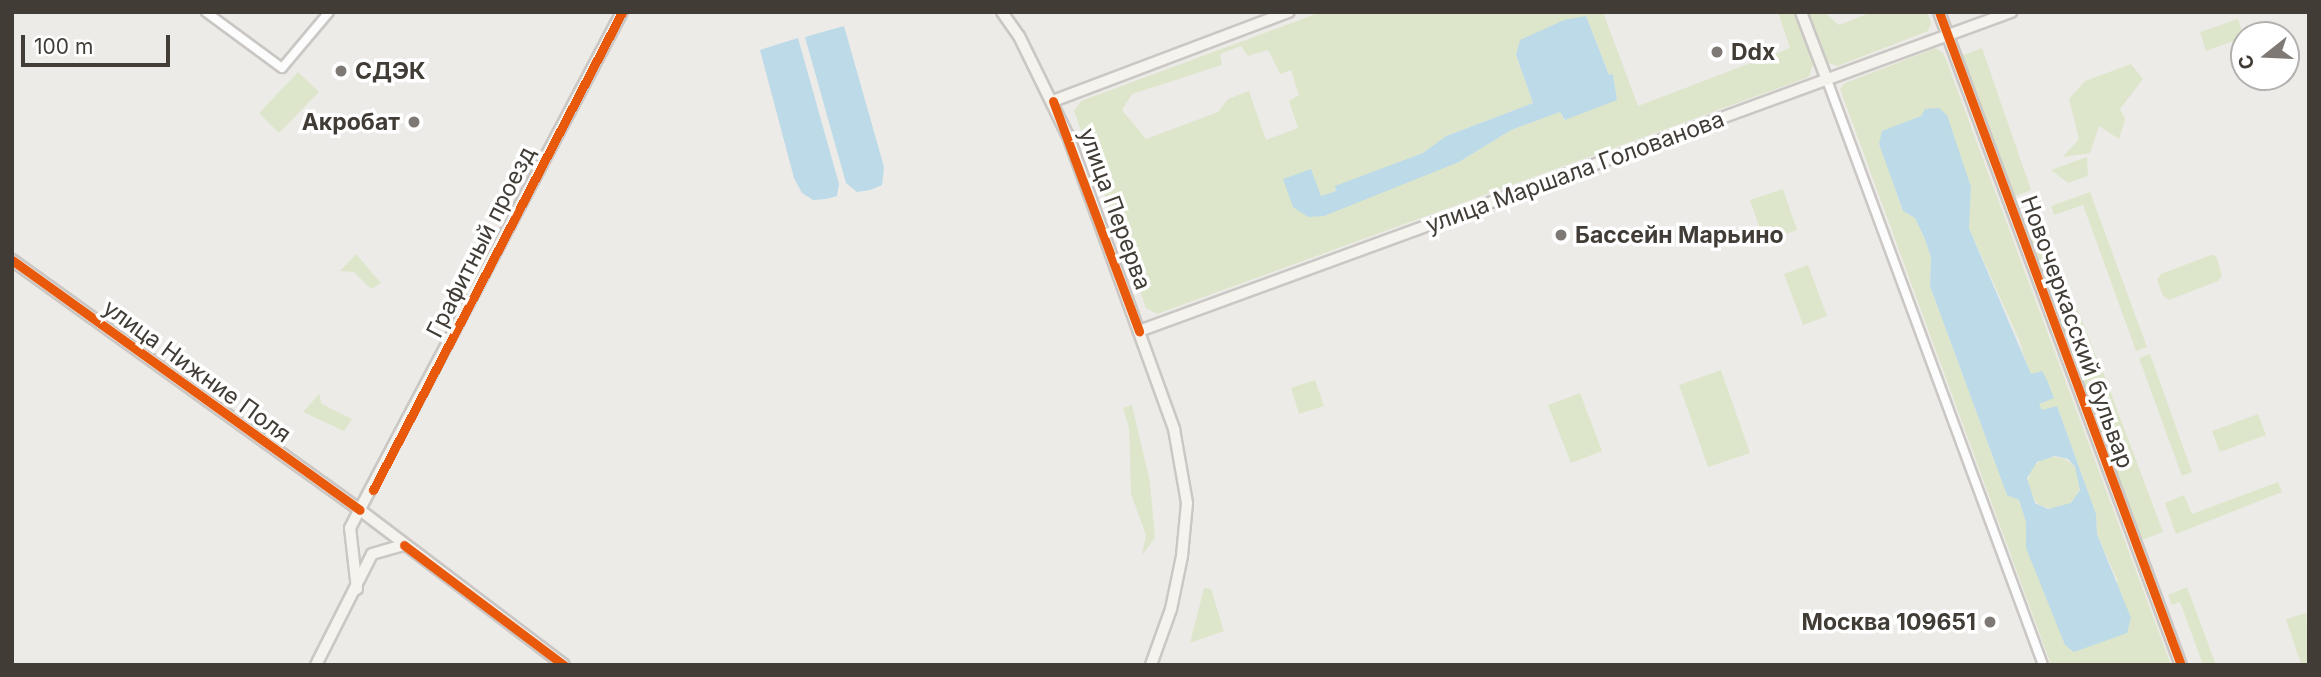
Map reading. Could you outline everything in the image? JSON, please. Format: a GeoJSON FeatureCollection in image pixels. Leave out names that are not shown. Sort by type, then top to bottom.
{"type":"FeatureCollection","features":[{"type":"Feature","properties":{"kind":"street"},"geometry":{"type":"LineString","coordinates":[[206,12],[282,68],[329,12]]}},
{"type":"Feature","properties":{"kind":"street","name":"Графитный проезд"},"geometry":{"type":"LineString","coordinates":[[357,589],[350,528],[622,12]]}},
{"type":"Feature","properties":{"kind":"street","name":"улица Перерва"},"geometry":{"type":"LineString","coordinates":[[1002,12],[1019,36],[1053,100],[1174,429],[1187,503],[1176,590],[1151,665]]}},
{"type":"Feature","properties":{"kind":"street"},"geometry":{"type":"LineString","coordinates":[[1053,100],[1289,12]]}},
{"type":"Feature","properties":{"kind":"street"},"geometry":{"type":"LineString","coordinates":[[1801,12],[2043,665]]}},
{"type":"Feature","properties":{"kind":"street","name":"Новочеркасский бульвар"},"geometry":{"type":"LineString","coordinates":[[1939,12],[2181,665]]}},
{"type":"Feature","properties":{"kind":"street","name":"улица Маршала Голованова"},"geometry":{"type":"LineString","coordinates":[[1139,331],[2011,12]]}},
{"type":"Feature","properties":{"kind":"street","name":"улица Нижние Поля"},"geometry":{"type":"LineString","coordinates":[[12,260],[360,510],[564,665]]}},
{"type":"Feature","properties":{"kind":"street"},"geometry":{"type":"LineString","coordinates":[[316,665],[357,589],[372,554],[404,545]]}},
{"type":"Feature","properties":{"kind":"green space"},"geometry":{"type":"Polygon","coordinates":[[[1321,12],[1603,12],[1638,106],[1790,48],[1778,12],[1794,12],[1813,64],[1809,77],[1157,314],[1146,308],[1074,111],[1081,101],[1321,12]],[[1586,16],[1516,55],[1533,103],[1446,136],[1423,153],[1336,186],[1336,191],[1320,197],[1311,169],[1293,207],[1459,162],[1511,130],[1560,112],[1564,120],[1617,99],[1613,74],[1609,75],[1586,16]],[[1241,46],[1220,54],[1222,65],[1132,94],[1122,110],[1146,139],[1218,112],[1228,99],[1249,91],[1266,140],[1298,128],[1289,101],[1299,95],[1291,70],[1280,74],[1268,50],[1248,56],[1241,46]]]}},
{"type":"Feature","properties":{"kind":"green space"},"geometry":{"type":"Polygon","coordinates":[[[1806,12],[1824,12],[1839,25],[1872,12],[1927,12],[1931,23],[1928,31],[1838,66],[1823,61],[1806,12]]]}},
{"type":"Feature","properties":{"kind":"green space"},"geometry":{"type":"Polygon","coordinates":[[[2230,22],[2230,42],[2206,51],[2200,32],[2230,22]]]}},
{"type":"Feature","properties":{"kind":"green space"},"geometry":{"type":"Polygon","coordinates":[[[1936,48],[1944,54],[2171,665],[2051,665],[1840,89],[1845,83],[1936,48]],[[1921,116],[1879,144],[1903,211],[1915,218],[1924,237],[1931,257],[1930,286],[2007,495],[2019,500],[2026,522],[2026,548],[2118,582],[2097,534],[2096,514],[2057,406],[2041,411],[2019,340],[1969,228],[1971,187],[1921,116]]]}},
{"type":"Feature","properties":{"kind":"green space"},"geometry":{"type":"Polygon","coordinates":[[[1982,48],[2031,190],[2013,197],[1961,56],[1982,48]]]}},
{"type":"Feature","properties":{"kind":"green space"},"geometry":{"type":"Polygon","coordinates":[[[2131,64],[2143,79],[2120,109],[2125,119],[2119,139],[2099,126],[2090,153],[2063,157],[2079,139],[2069,99],[2085,81],[2131,64]]]}},
{"type":"Feature","properties":{"kind":"green space"},"geometry":{"type":"Polygon","coordinates":[[[298,72],[319,92],[279,133],[259,113],[298,72]]]}},
{"type":"Feature","properties":{"kind":"green space"},"geometry":{"type":"Polygon","coordinates":[[[2087,157],[2088,176],[2068,183],[2051,170],[2087,157]]]}},
{"type":"Feature","properties":{"kind":"green space"},"geometry":{"type":"Polygon","coordinates":[[[1783,189],[1797,230],[1764,241],[1750,200],[1783,189]]]}},
{"type":"Feature","properties":{"kind":"green space"},"geometry":{"type":"Polygon","coordinates":[[[2090,192],[2147,347],[2136,351],[2083,205],[2054,215],[2051,206],[2090,192]]]}},
{"type":"Feature","properties":{"kind":"green space"},"geometry":{"type":"Polygon","coordinates":[[[2039,211],[2099,364],[2078,371],[2022,218],[2039,211]]]}},
{"type":"Feature","properties":{"kind":"green space"},"geometry":{"type":"Polygon","coordinates":[[[356,254],[381,283],[371,289],[354,272],[340,271],[356,254]]]}},
{"type":"Feature","properties":{"kind":"green space"},"geometry":{"type":"Polygon","coordinates":[[[2211,255],[2216,256],[2222,276],[2218,281],[2169,300],[2163,296],[2157,279],[2161,274],[2211,255]]]}},
{"type":"Feature","properties":{"kind":"green space"},"geometry":{"type":"Polygon","coordinates":[[[1808,265],[1827,316],[1803,325],[1784,274],[1808,265]]]}},
{"type":"Feature","properties":{"kind":"green space"},"geometry":{"type":"Polygon","coordinates":[[[2150,354],[2192,472],[2182,476],[2139,358],[2150,354]]]}},
{"type":"Feature","properties":{"kind":"green space"},"geometry":{"type":"Polygon","coordinates":[[[1721,370],[1750,453],[1708,467],[1679,385],[1721,370]]]}},
{"type":"Feature","properties":{"kind":"green space"},"geometry":{"type":"Polygon","coordinates":[[[2103,372],[2163,532],[2142,540],[2082,379],[2103,372]]]}},
{"type":"Feature","properties":{"kind":"green space"},"geometry":{"type":"Polygon","coordinates":[[[1315,380],[1324,406],[1299,414],[1291,388],[1315,380]]]}},
{"type":"Feature","properties":{"kind":"green space"},"geometry":{"type":"Polygon","coordinates":[[[1580,393],[1602,451],[1571,463],[1548,405],[1580,393]]]}},
{"type":"Feature","properties":{"kind":"green space"},"geometry":{"type":"Polygon","coordinates":[[[319,394],[322,404],[352,419],[344,431],[303,412],[319,394]]]}},
{"type":"Feature","properties":{"kind":"green space"},"geometry":{"type":"Polygon","coordinates":[[[1132,405],[1150,482],[1155,538],[1142,555],[1146,535],[1131,494],[1129,427],[1123,408],[1132,405]]]}},
{"type":"Feature","properties":{"kind":"green space"},"geometry":{"type":"Polygon","coordinates":[[[2258,414],[2266,435],[2220,452],[2212,431],[2258,414]]]}},
{"type":"Feature","properties":{"kind":"green space"},"geometry":{"type":"Polygon","coordinates":[[[2054,457],[2073,464],[2080,483],[2073,502],[2054,509],[2035,502],[2028,483],[2035,464],[2054,457]]]}},
{"type":"Feature","properties":{"kind":"green space"},"geometry":{"type":"Polygon","coordinates":[[[2278,482],[2282,492],[2176,534],[2165,503],[2184,495],[2192,514],[2278,482]]]}},
{"type":"Feature","properties":{"kind":"green space"},"geometry":{"type":"Polygon","coordinates":[[[2187,587],[2216,665],[2203,665],[2180,602],[2172,605],[2168,595],[2187,587]]]}},
{"type":"Feature","properties":{"kind":"green space"},"geometry":{"type":"Polygon","coordinates":[[[1204,588],[1211,589],[1224,631],[1190,643],[1204,588]]]}},
{"type":"Feature","properties":{"kind":"green space"},"geometry":{"type":"Polygon","coordinates":[[[2306,613],[2309,662],[2301,664],[2286,619],[2306,613]]]}},
{"type":"Feature","properties":{"kind":"water"},"geometry":{"type":"Polygon","coordinates":[[[1586,16],[1609,75],[1613,74],[1617,100],[1565,120],[1560,112],[1511,130],[1459,162],[1324,216],[1308,217],[1293,207],[1283,179],[1311,169],[1321,196],[1336,191],[1335,186],[1423,153],[1446,136],[1533,103],[1516,55],[1520,40],[1564,20],[1586,16]]]}},
{"type":"Feature","properties":{"kind":"water"},"geometry":{"type":"Polygon","coordinates":[[[844,26],[884,167],[882,185],[857,192],[846,183],[805,37],[844,26]]]}},
{"type":"Feature","properties":{"kind":"water"},"geometry":{"type":"Polygon","coordinates":[[[798,38],[839,184],[837,196],[826,199],[813,200],[802,193],[794,178],[760,50],[798,38]]]}},
{"type":"Feature","properties":{"kind":"water"},"geometry":{"type":"Polygon","coordinates":[[[1939,108],[1947,115],[1971,187],[1969,228],[2031,374],[2042,371],[2047,380],[2054,398],[2039,404],[2042,410],[2057,406],[2096,514],[2097,534],[2131,618],[2127,633],[2074,652],[2065,645],[2026,548],[2026,522],[2019,500],[2007,495],[1930,286],[1931,257],[1924,237],[1915,218],[1903,211],[1879,144],[1882,131],[1921,116],[1925,109],[1939,108]],[[2055,456],[2037,462],[2027,478],[2035,503],[2048,509],[2071,503],[2080,490],[2075,467],[2068,459],[2055,456]]]}},
{"type":"Feature","properties":{"kind":"cycle path"},"geometry":{"type":"LineString","coordinates":[[373,490],[622,12]]}},
{"type":"Feature","properties":{"kind":"cycle path"},"geometry":{"type":"LineString","coordinates":[[1939,12],[2181,665]]}},
{"type":"Feature","properties":{"kind":"cycle path"},"geometry":{"type":"LineString","coordinates":[[1053,101],[1139,331]]}},
{"type":"Feature","properties":{"kind":"cycle path"},"geometry":{"type":"LineString","coordinates":[[12,260],[360,510]]}},
{"type":"Feature","properties":{"kind":"cycle path"},"geometry":{"type":"LineString","coordinates":[[404,545],[564,665]]}},
{"type":"Feature","properties":{"kind":"place","name":"Ddx"},"geometry":{"type":"Point","coordinates":[1717,52]}},
{"type":"Feature","properties":{"kind":"place","name":"СДЭК"},"geometry":{"type":"Point","coordinates":[341,71]}},
{"type":"Feature","properties":{"kind":"place","name":"Акробат"},"geometry":{"type":"Point","coordinates":[414,122]}},
{"type":"Feature","properties":{"kind":"place","name":"Бассейн Марьино"},"geometry":{"type":"Point","coordinates":[1561,235]}},
{"type":"Feature","properties":{"kind":"place","name":"Москва 109651"},"geometry":{"type":"Point","coordinates":[1990,622]}}]}
